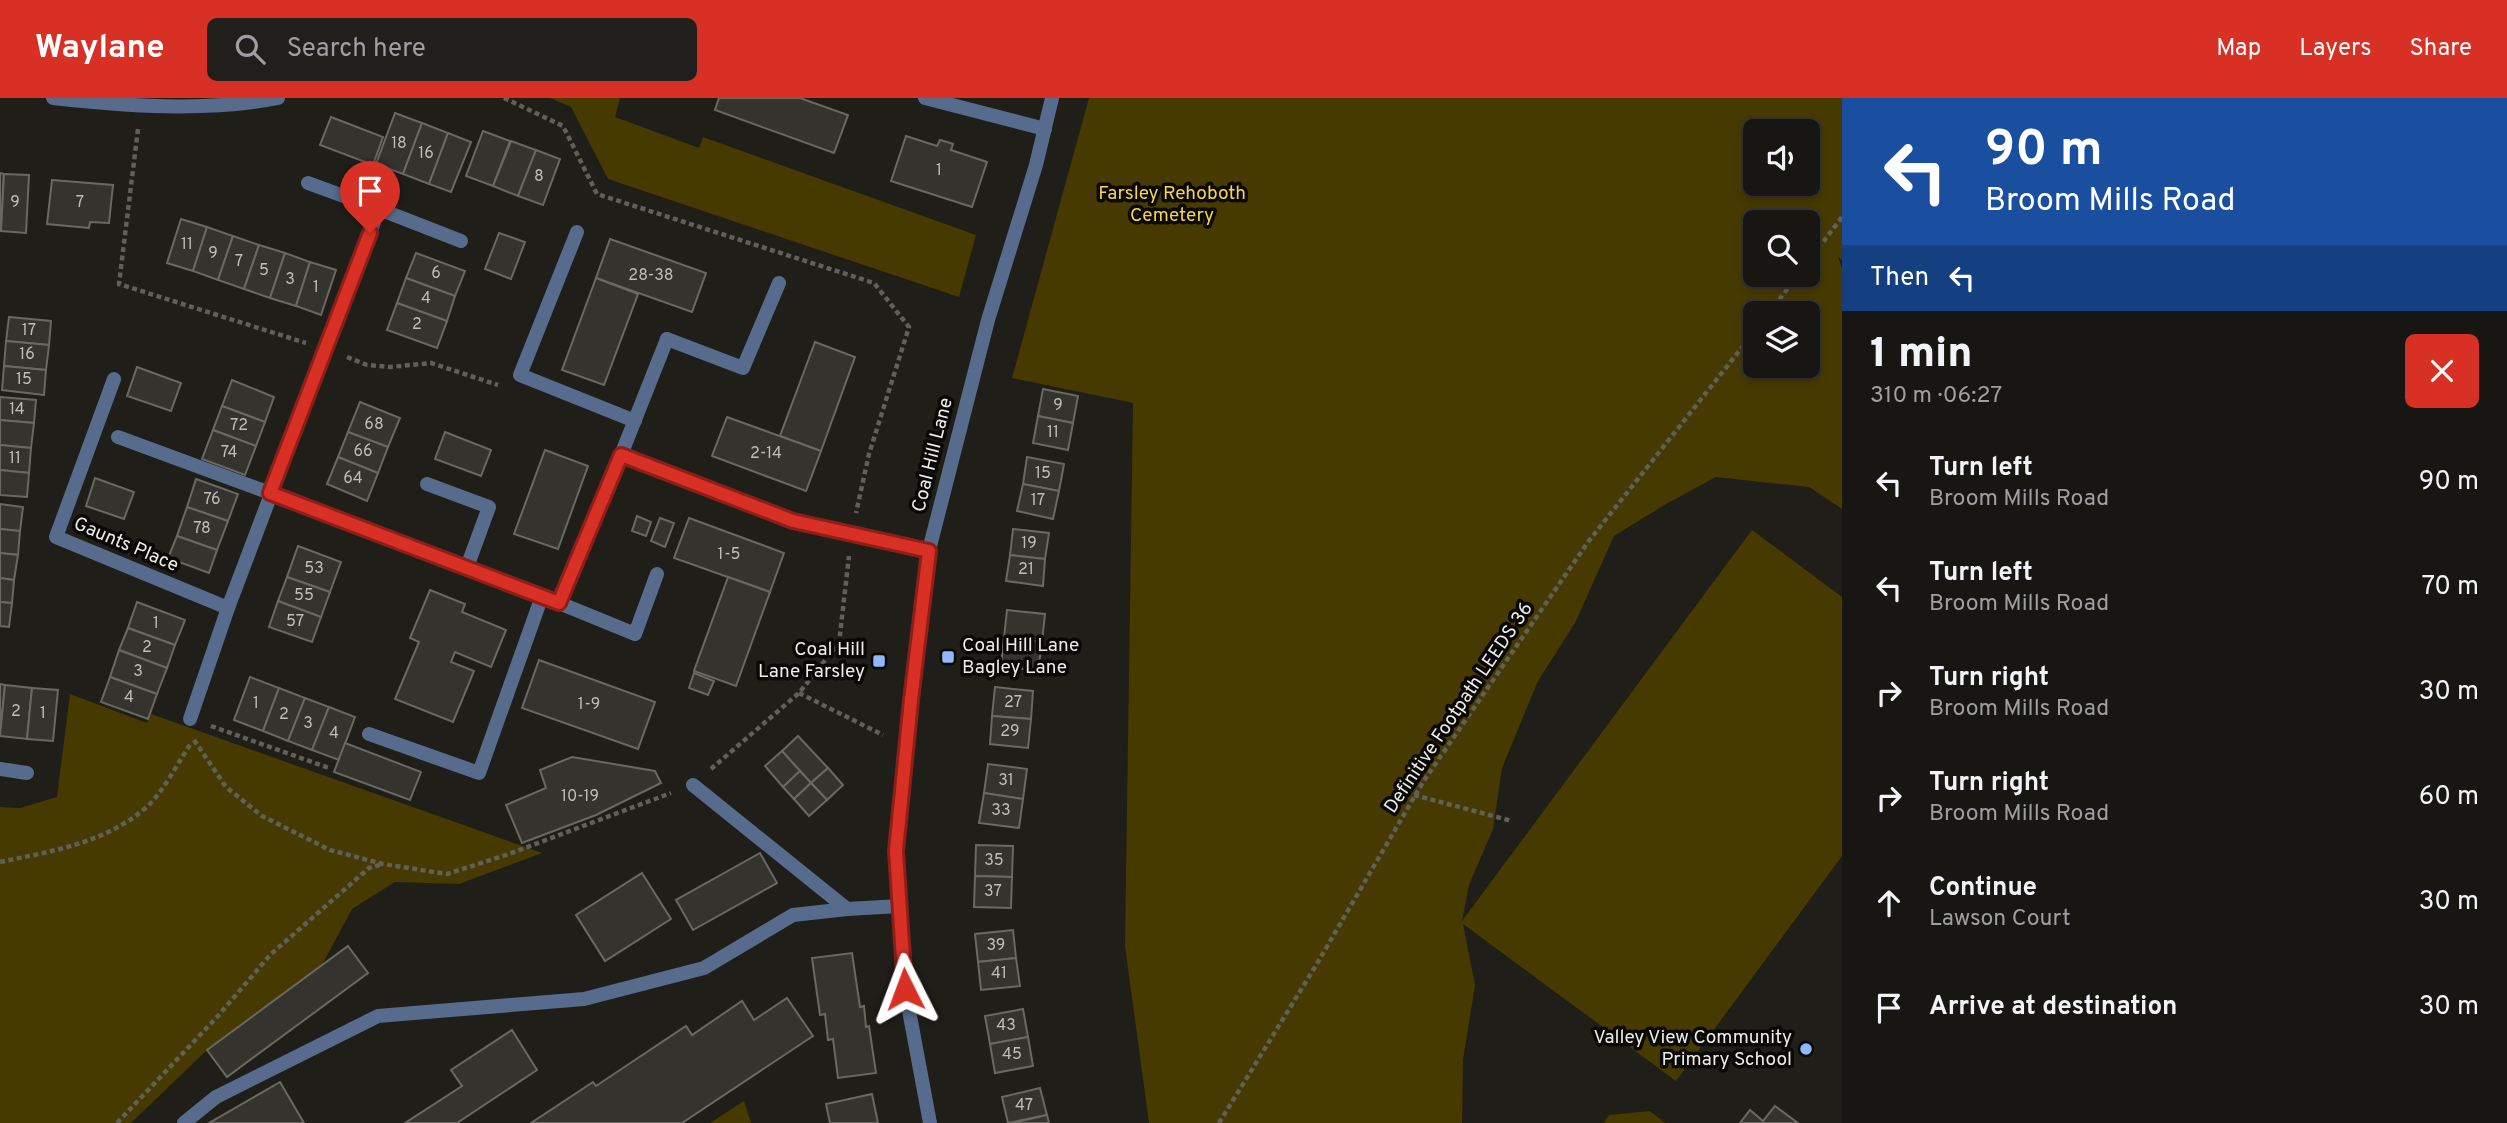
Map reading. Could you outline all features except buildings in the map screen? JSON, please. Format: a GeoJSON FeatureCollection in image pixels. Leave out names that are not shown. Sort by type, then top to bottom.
{"type":"FeatureCollection","features":[{"type":"Feature","properties":{"kind":"street"},"geometry":{"type":"LineString","coordinates":[[53,98],[140,106],[204,105],[278,98]]}},
{"type":"Feature","properties":{"kind":"street"},"geometry":{"type":"LineString","coordinates":[[925,98],[1045,129]]}},
{"type":"Feature","properties":{"kind":"street","name":"Coal Hill Lane"},"geometry":{"type":"LineString","coordinates":[[930,1123],[905,989],[896,851],[929,551],[988,320],[1036,165],[1052,98]]}},
{"type":"Feature","properties":{"kind":"street"},"geometry":{"type":"LineString","coordinates":[[308,183],[461,241]]}},
{"type":"Feature","properties":{"kind":"street"},"geometry":{"type":"LineString","coordinates":[[190,719],[270,493],[379,209]]}},
{"type":"Feature","properties":{"kind":"street"},"geometry":{"type":"LineString","coordinates":[[577,232],[520,375],[635,421]]}},
{"type":"Feature","properties":{"kind":"street"},"geometry":{"type":"LineString","coordinates":[[559,603],[667,339],[743,368],[779,283]]}},
{"type":"Feature","properties":{"kind":"street","name":"Gaunts Place"},"geometry":{"type":"LineString","coordinates":[[114,379],[56,537],[228,608]]}},
{"type":"Feature","properties":{"kind":"street"},"geometry":{"type":"LineString","coordinates":[[118,437],[467,567],[635,634],[657,575]]}},
{"type":"Feature","properties":{"kind":"street"},"geometry":{"type":"LineString","coordinates":[[621,455],[793,521],[929,551]]}},
{"type":"Feature","properties":{"kind":"street"},"geometry":{"type":"LineString","coordinates":[[427,484],[489,507],[467,567]]}},
{"type":"Feature","properties":{"kind":"street"},"geometry":{"type":"LineString","coordinates":[[369,734],[479,773],[542,596]]}},
{"type":"Feature","properties":{"kind":"street"},"geometry":{"type":"LineString","coordinates":[[0,769],[27,773]]}},
{"type":"Feature","properties":{"kind":"street"},"geometry":{"type":"LineString","coordinates":[[693,785],[847,909]]}},
{"type":"Feature","properties":{"kind":"street"},"geometry":{"type":"LineString","coordinates":[[184,1123],[216,1097],[378,1016],[583,999],[704,968],[793,915],[900,906]]}},
{"type":"Feature","properties":{"kind":"path"},"geometry":{"type":"LineString","coordinates":[[140,106],[119,284],[325,349],[367,365],[390,367],[431,363],[501,386],[520,375]]}},
{"type":"Feature","properties":{"kind":"path"},"geometry":{"type":"LineString","coordinates":[[1820,246],[1842,217]]}},
{"type":"Feature","properties":{"kind":"path"},"geometry":{"type":"LineString","coordinates":[[1778,301],[1789,287]]}},
{"type":"Feature","properties":{"kind":"path","name":"Definitive Footpath LEEDS 36"},"geometry":{"type":"LineString","coordinates":[[1219,1123],[1315,967],[1415,795],[1588,542],[1743,346]]}},
{"type":"Feature","properties":{"kind":"path"},"geometry":{"type":"LineString","coordinates":[[330,768],[190,719],[193,739],[226,787],[262,816],[330,850],[383,864],[447,874],[506,855],[693,785],[799,692],[839,643],[852,534]]}},
{"type":"Feature","properties":{"kind":"path"},"geometry":{"type":"LineString","coordinates":[[799,692],[906,747]]}},
{"type":"Feature","properties":{"kind":"path"},"geometry":{"type":"LineString","coordinates":[[0,862],[57,850],[106,835],[150,804],[193,739]]}},
{"type":"Feature","properties":{"kind":"path"},"geometry":{"type":"LineString","coordinates":[[1415,795],[1512,821]]}},
{"type":"Feature","properties":{"kind":"path"},"geometry":{"type":"LineString","coordinates":[[117,1123],[218,1016],[270,955],[369,868],[383,864]]}},
{"type":"Feature","properties":{"kind":"green space"},"geometry":{"type":"Polygon","coordinates":[[[550,98],[620,98],[615,117],[699,148],[703,137],[976,235],[959,297],[608,179],[571,107],[550,98]]]}},
{"type":"Feature","properties":{"kind":"green space","name":"Farsley Rehoboth Cemetery"},"geometry":{"type":"Polygon","coordinates":[[[1089,98],[1842,98],[1842,260],[1838,257],[1842,268],[1842,509],[1809,487],[1716,477],[1614,536],[1575,623],[1538,681],[1502,768],[1493,829],[1469,885],[1462,921],[1752,530],[1842,597],[1842,856],[1676,1081],[1463,924],[1475,985],[1463,1060],[1462,1123],[1149,1123],[1125,946],[1133,403],[1012,378],[1089,98]]]}},
{"type":"Feature","properties":{"kind":"green space"},"geometry":{"type":"Polygon","coordinates":[[[70,694],[147,723],[151,714],[542,853],[459,884],[395,882],[352,909],[322,965],[207,1050],[131,1123],[0,1123],[0,807],[20,808],[57,797],[70,694]]]}},
{"type":"Feature","properties":{"kind":"green space"},"geometry":{"type":"Polygon","coordinates":[[[744,1101],[751,1123],[710,1123],[744,1101]]]}},
{"type":"Feature","properties":{"kind":"green space"},"geometry":{"type":"Polygon","coordinates":[[[1650,1111],[1665,1123],[1604,1123],[1609,1115],[1650,1111]]]}},
{"type":"Feature","properties":{"kind":"place","name":"Coal Hill Lane Bagley Lane"},"geometry":{"type":"Point","coordinates":[948,657]}},
{"type":"Feature","properties":{"kind":"place","name":"Coal Hill Lane Farsley"},"geometry":{"type":"Point","coordinates":[879,661]}},
{"type":"Feature","properties":{"kind":"place","name":"Valley View Community Primary School"},"geometry":{"type":"Point","coordinates":[1806,1049]}},
{"type":"Feature","properties":{"kind":"route"},"geometry":{"type":"LineString","coordinates":[[370,233],[270,493],[559,603],[621,455],[793,521],[929,551],[896,851],[905,989]]}}]}
